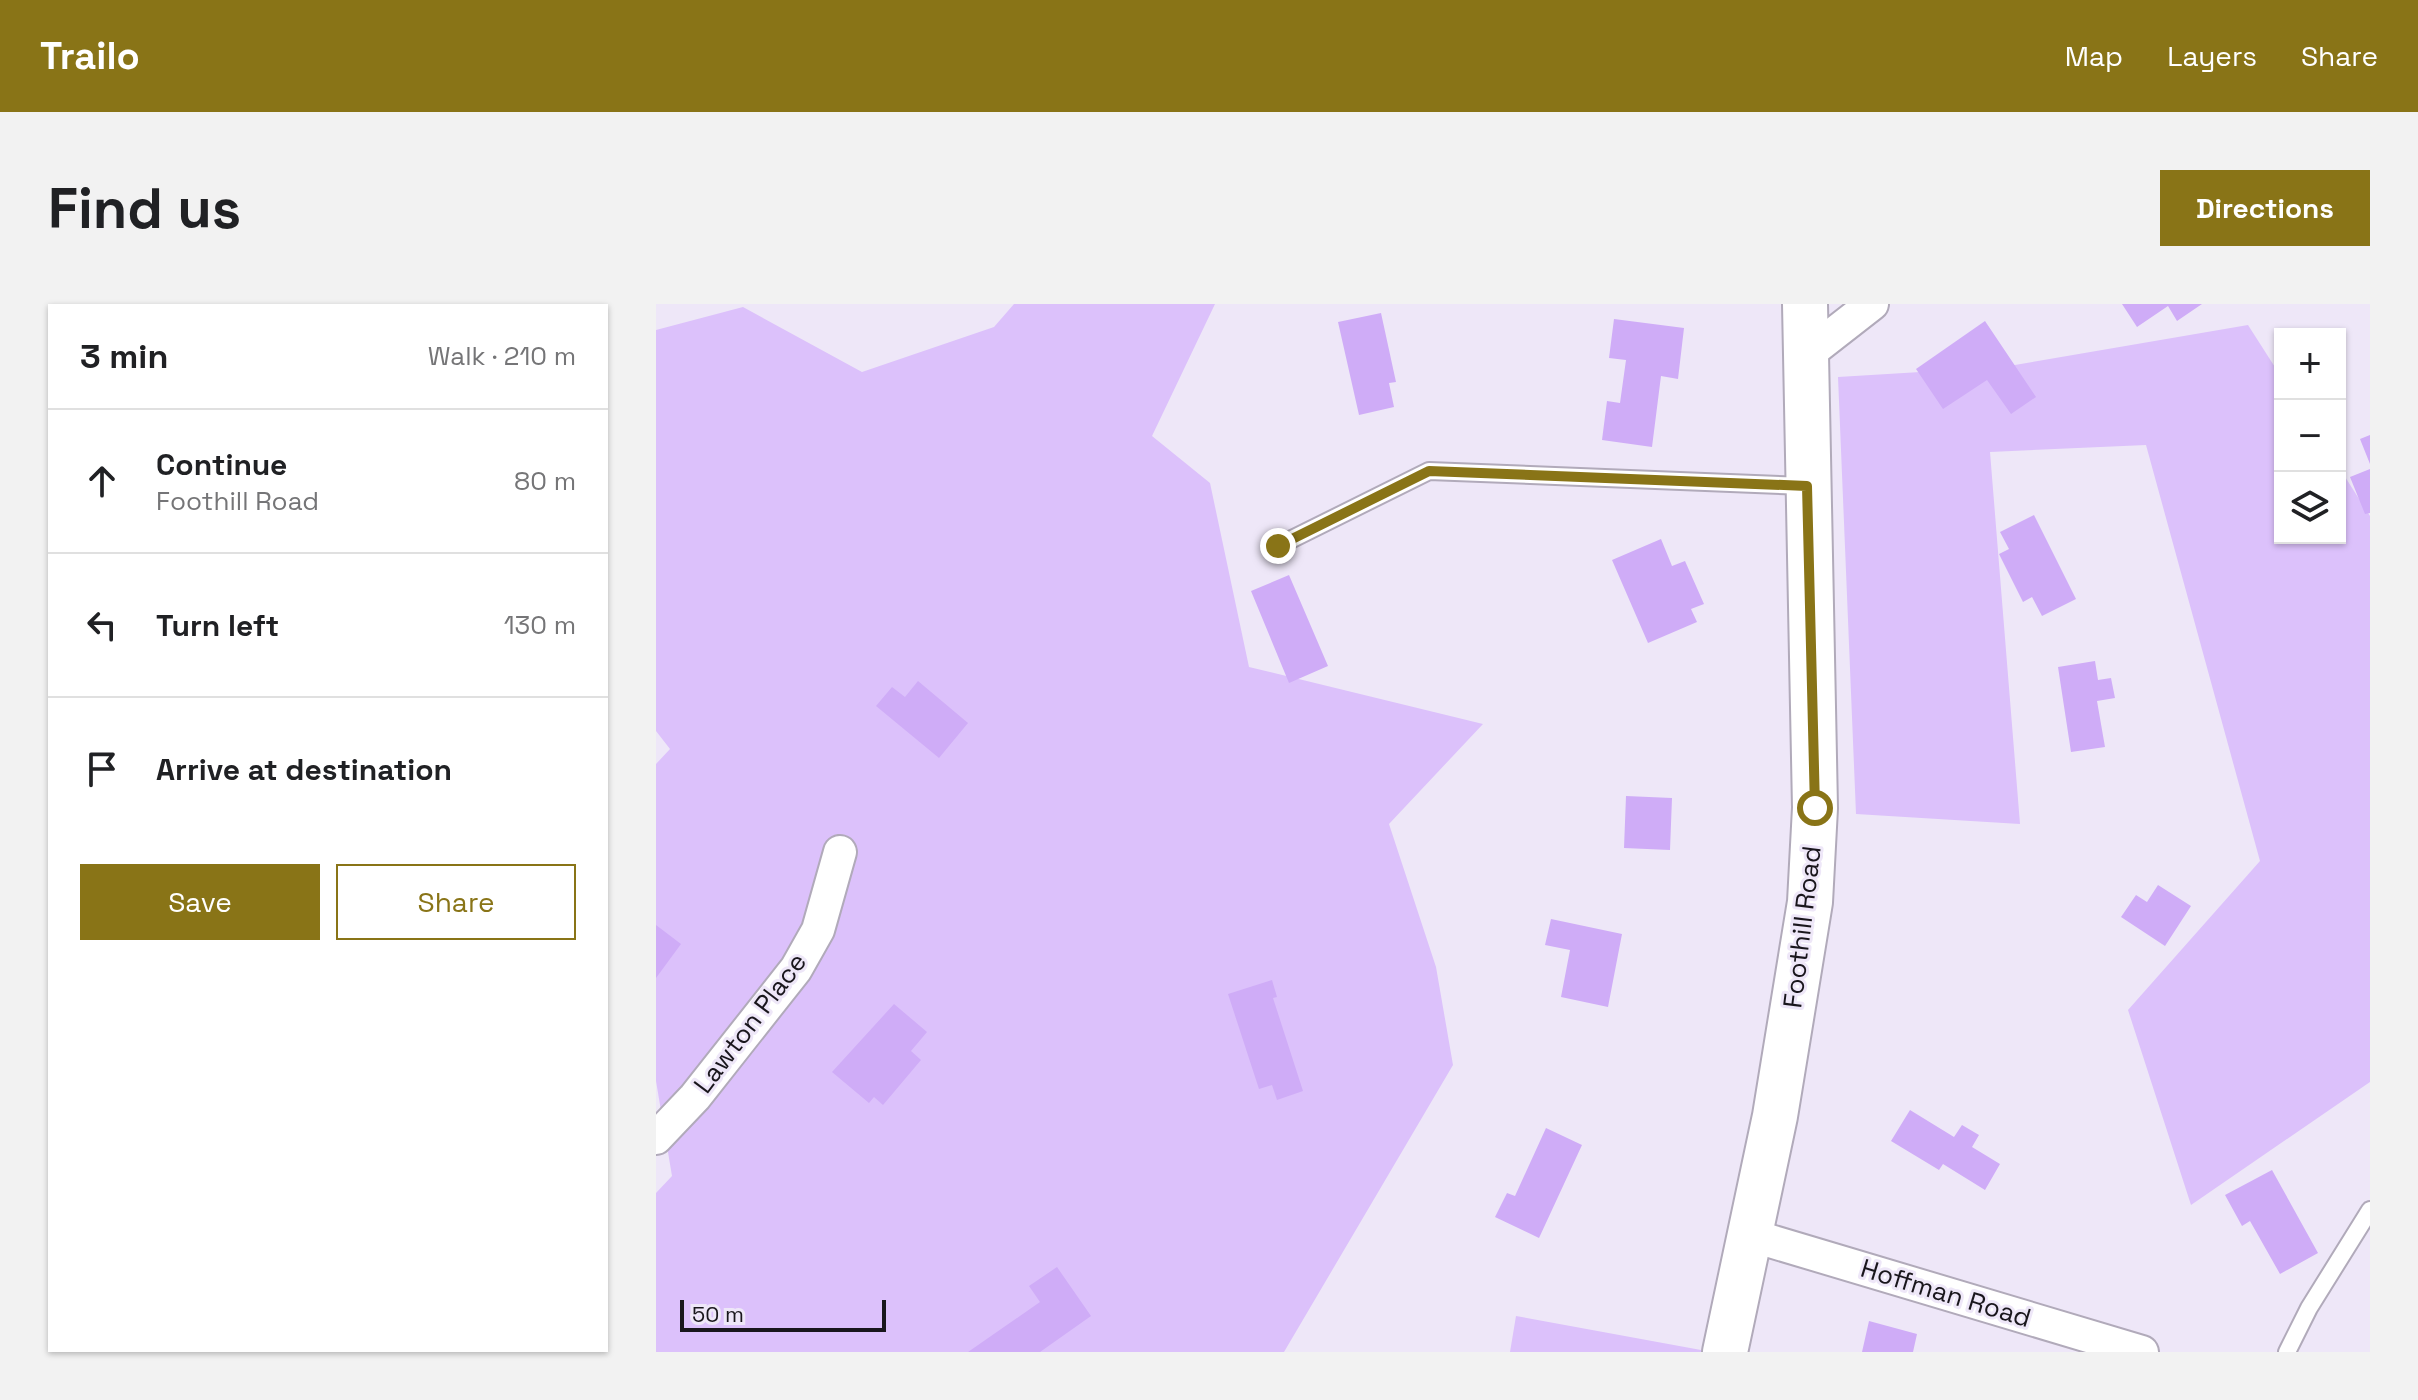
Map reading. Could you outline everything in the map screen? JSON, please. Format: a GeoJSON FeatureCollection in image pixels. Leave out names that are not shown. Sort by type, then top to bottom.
{"type":"FeatureCollection","features":[{"type":"Feature","properties":{"kind":"street","name":"Foothill Road"},"geometry":{"type":"LineString","coordinates":[[1725,1352],[1775,1116],[1810,902],[1815,808],[1805,304]]}},
{"type":"Feature","properties":{"kind":"street"},"geometry":{"type":"LineString","coordinates":[[1804,357],[1872,304]]}},
{"type":"Feature","properties":{"kind":"street","name":"Lawton Place"},"geometry":{"type":"LineString","coordinates":[[656,1138],[695,1097],[796,969],[818,930],[840,852]]}},
{"type":"Feature","properties":{"kind":"street","name":"Hoffman Road"},"geometry":{"type":"LineString","coordinates":[[1750,1235],[2142,1352]]}},
{"type":"Feature","properties":{"kind":"lane"},"geometry":{"type":"LineString","coordinates":[[1277,554],[1278,546],[1429,471],[1807,486]]}},
{"type":"Feature","properties":{"kind":"lane"},"geometry":{"type":"LineString","coordinates":[[2287,1352],[2309,1308],[2370,1210]]}},
{"type":"Feature","properties":{"kind":"shaded area"},"geometry":{"type":"Polygon","coordinates":[[[1014,304],[1215,304],[1152,436],[1210,483],[1249,667],[1483,724],[1389,824],[1436,967],[1453,1065],[1284,1352],[656,1352],[656,1193],[672,1176],[656,1081],[656,764],[670,749],[656,731],[656,330],[743,307],[862,372],[994,327],[1014,304]]]}},
{"type":"Feature","properties":{"kind":"shaded area"},"geometry":{"type":"Polygon","coordinates":[[[2248,325],[2274,366],[2274,544],[2346,544],[2346,478],[2370,516],[2370,1082],[2191,1205],[2128,1010],[2260,861],[2146,445],[1990,452],[2020,824],[1856,814],[1838,377],[2003,367],[2248,325]]]}},
{"type":"Feature","properties":{"kind":"shaded area"},"geometry":{"type":"Polygon","coordinates":[[[1516,1316],[1701,1350],[1701,1352],[1510,1352],[1516,1316]]]}},
{"type":"Feature","properties":{"kind":"building"},"geometry":{"type":"Polygon","coordinates":[[[2122,304],[2202,304],[2177,321],[2168,306],[2137,327],[2122,304]]]}},
{"type":"Feature","properties":{"kind":"building"},"geometry":{"type":"Polygon","coordinates":[[[1381,313],[1396,382],[1389,383],[1394,407],[1359,415],[1338,322],[1381,313]]]}},
{"type":"Feature","properties":{"kind":"building"},"geometry":{"type":"Polygon","coordinates":[[[1614,319],[1684,328],[1678,379],[1661,376],[1652,447],[1602,440],[1607,401],[1620,403],[1626,360],[1609,358],[1614,319]]]}},
{"type":"Feature","properties":{"kind":"building"},"geometry":{"type":"Polygon","coordinates":[[[1985,321],[2036,397],[2011,414],[1987,380],[1943,409],[1916,369],[1985,321]]]}},
{"type":"Feature","properties":{"kind":"building"},"geometry":{"type":"Polygon","coordinates":[[[2370,435],[2370,464],[2360,439],[2370,435]]]}},
{"type":"Feature","properties":{"kind":"building"},"geometry":{"type":"Polygon","coordinates":[[[2370,469],[2370,513],[2365,514],[2350,477],[2370,469]]]}},
{"type":"Feature","properties":{"kind":"building"},"geometry":{"type":"Polygon","coordinates":[[[2034,515],[2076,599],[2042,616],[2032,597],[2023,602],[1999,554],[2009,549],[2000,532],[2034,515]]]}},
{"type":"Feature","properties":{"kind":"building"},"geometry":{"type":"Polygon","coordinates":[[[1661,539],[1672,566],[1685,561],[1704,604],[1691,609],[1697,622],[1648,643],[1612,560],[1661,539]]]}},
{"type":"Feature","properties":{"kind":"building"},"geometry":{"type":"Polygon","coordinates":[[[1289,575],[1328,666],[1289,683],[1251,591],[1289,575]]]}},
{"type":"Feature","properties":{"kind":"building"},"geometry":{"type":"Polygon","coordinates":[[[2095,661],[2098,680],[2111,678],[2115,698],[2097,701],[2105,747],[2071,752],[2058,667],[2095,661]]]}},
{"type":"Feature","properties":{"kind":"building"},"geometry":{"type":"Polygon","coordinates":[[[918,681],[968,723],[939,758],[876,706],[892,687],[905,697],[918,681]]]}},
{"type":"Feature","properties":{"kind":"building"},"geometry":{"type":"Polygon","coordinates":[[[1626,796],[1672,798],[1670,850],[1624,848],[1626,796]]]}},
{"type":"Feature","properties":{"kind":"building"},"geometry":{"type":"Polygon","coordinates":[[[2158,885],[2191,906],[2165,946],[2121,917],[2136,895],[2147,902],[2158,885]]]}},
{"type":"Feature","properties":{"kind":"building"},"geometry":{"type":"Polygon","coordinates":[[[1551,919],[1622,934],[1608,1007],[1561,997],[1570,950],[1545,945],[1551,919]]]}},
{"type":"Feature","properties":{"kind":"building"},"geometry":{"type":"Polygon","coordinates":[[[656,925],[681,944],[656,978],[656,925]]]}},
{"type":"Feature","properties":{"kind":"building"},"geometry":{"type":"Polygon","coordinates":[[[1272,980],[1277,997],[1273,998],[1303,1091],[1277,1100],[1272,1085],[1259,1089],[1228,994],[1272,980]]]}},
{"type":"Feature","properties":{"kind":"building"},"geometry":{"type":"Polygon","coordinates":[[[894,1004],[927,1032],[911,1051],[921,1060],[883,1105],[874,1097],[869,1103],[832,1072],[894,1004]]]}},
{"type":"Feature","properties":{"kind":"building"},"geometry":{"type":"Polygon","coordinates":[[[1910,1110],[1954,1137],[1962,1125],[1979,1135],[1972,1147],[2000,1164],[1985,1190],[1943,1164],[1939,1170],[1891,1141],[1910,1110]]]}},
{"type":"Feature","properties":{"kind":"building"},"geometry":{"type":"Polygon","coordinates":[[[1546,1128],[1582,1145],[1539,1238],[1495,1217],[1507,1193],[1515,1196],[1546,1128]]]}},
{"type":"Feature","properties":{"kind":"building"},"geometry":{"type":"Polygon","coordinates":[[[2272,1170],[2318,1253],[2280,1274],[2250,1221],[2242,1226],[2225,1195],[2272,1170]]]}},
{"type":"Feature","properties":{"kind":"building"},"geometry":{"type":"Polygon","coordinates":[[[1057,1267],[1091,1316],[1040,1352],[968,1352],[1040,1302],[1029,1286],[1057,1267]]]}},
{"type":"Feature","properties":{"kind":"building"},"geometry":{"type":"Polygon","coordinates":[[[1869,1321],[1917,1334],[1913,1352],[1862,1352],[1869,1321]]]}},
{"type":"Feature","properties":{"kind":"route"},"geometry":{"type":"LineString","coordinates":[[1278,546],[1429,471],[1807,486],[1815,808]]}}]}
